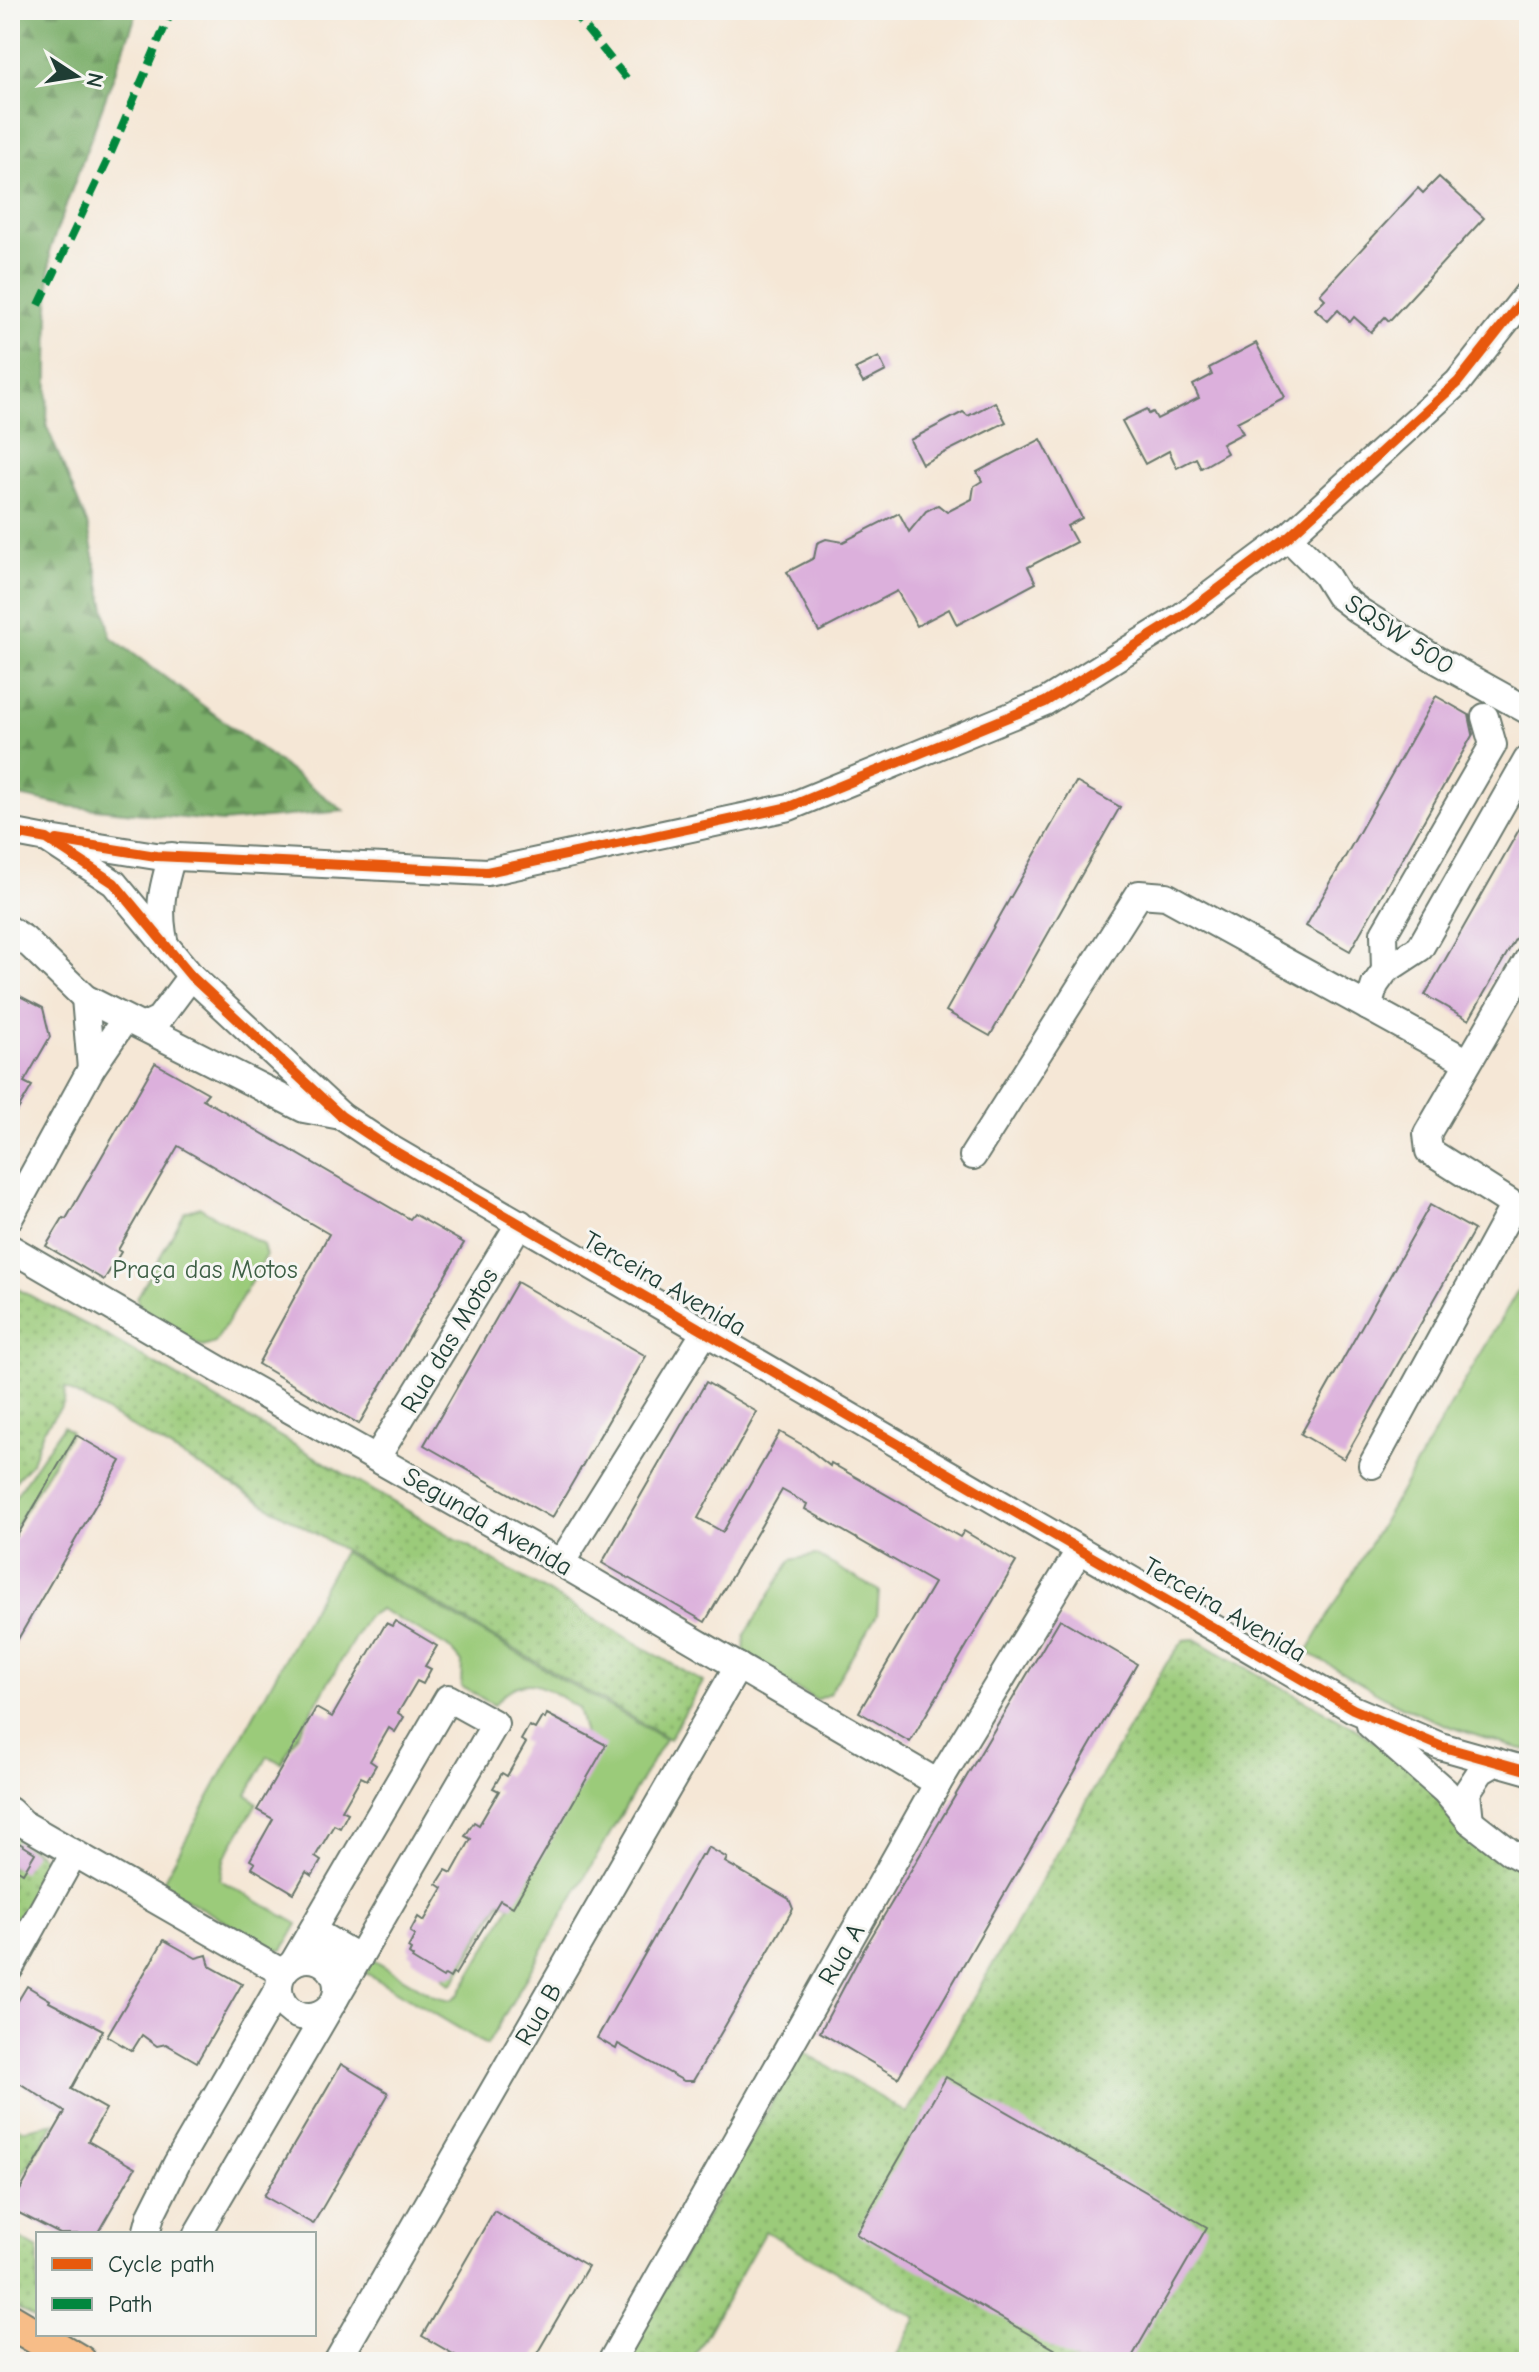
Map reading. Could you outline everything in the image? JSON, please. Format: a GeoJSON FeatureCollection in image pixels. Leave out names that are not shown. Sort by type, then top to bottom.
{"type":"FeatureCollection","features":[{"type":"Feature","properties":{"kind":"main road"},"geometry":{"type":"LineString","coordinates":[[10,2321],[79,2362]]}},
{"type":"Feature","properties":{"kind":"street"},"geometry":{"type":"LineString","coordinates":[[47,839],[164,856],[487,872],[789,807],[1045,702],[1181,617],[1288,537],[1458,382],[1529,292]]}},
{"type":"Feature","properties":{"kind":"street","name":"SQSW 500"},"geometry":{"type":"LineString","coordinates":[[1288,537],[1325,574],[1338,595],[1359,611],[1435,659],[1529,711]]}},
{"type":"Feature","properties":{"kind":"street"},"geometry":{"type":"LineString","coordinates":[[1385,971],[1384,933],[1493,745],[1485,717]]}},
{"type":"Feature","properties":{"kind":"street"},"geometry":{"type":"LineString","coordinates":[[1368,1007],[1375,985],[1385,971],[1420,948],[1527,760]]}},
{"type":"Feature","properties":{"kind":"street","name":"Terceira Avenida"},"geometry":{"type":"LineString","coordinates":[[10,832],[47,839],[114,883],[191,976],[341,1116],[386,1146],[1353,1709]]}},
{"type":"Feature","properties":{"kind":"street"},"geometry":{"type":"LineString","coordinates":[[114,883],[164,856]]}},
{"type":"Feature","properties":{"kind":"street"},"geometry":{"type":"LineString","coordinates":[[164,856],[160,920],[166,949]]}},
{"type":"Feature","properties":{"kind":"street"},"geometry":{"type":"LineString","coordinates":[[973,1156],[1139,894],[1166,896],[1468,1062]]}},
{"type":"Feature","properties":{"kind":"street","name":"Terceira Avenida"},"geometry":{"type":"LineString","coordinates":[[10,930],[24,939],[85,998],[304,1109],[341,1116]]}},
{"type":"Feature","properties":{"kind":"street"},"geometry":{"type":"LineString","coordinates":[[1372,1465],[1514,1205],[1429,1151],[1427,1134],[1529,958]]}},
{"type":"Feature","properties":{"kind":"street"},"geometry":{"type":"LineString","coordinates":[[10,1217],[91,1069],[134,1022],[159,1019],[191,976]]}},
{"type":"Feature","properties":{"kind":"street"},"geometry":{"type":"LineString","coordinates":[[85,998],[91,1069]]}},
{"type":"Feature","properties":{"kind":"street","name":"Rua das Motos"},"geometry":{"type":"LineString","coordinates":[[377,1457],[520,1223]]}},
{"type":"Feature","properties":{"kind":"street","name":"Segunda Avenida"},"geometry":{"type":"LineString","coordinates":[[10,1248],[938,1783]]}},
{"type":"Feature","properties":{"kind":"street"},"geometry":{"type":"LineString","coordinates":[[561,1563],[705,1332]]}},
{"type":"Feature","properties":{"kind":"street","name":"Rua A"},"geometry":{"type":"LineString","coordinates":[[611,2362],[938,1783],[1079,1551]]}},
{"type":"Feature","properties":{"kind":"street","name":"Rua B"},"geometry":{"type":"LineString","coordinates":[[337,2362],[738,1666]]}},
{"type":"Feature","properties":{"kind":"street"},"geometry":{"type":"LineString","coordinates":[[147,2232],[151,2215],[177,2163],[448,1698],[495,1724],[198,2232]]}},
{"type":"Feature","properties":{"kind":"street"},"geometry":{"type":"LineString","coordinates":[[1353,1709],[1440,1746],[1529,1771]]}},
{"type":"Feature","properties":{"kind":"street"},"geometry":{"type":"LineString","coordinates":[[1353,1709],[1445,1791],[1470,1821],[1510,1852],[1529,1862]]}},
{"type":"Feature","properties":{"kind":"street"},"geometry":{"type":"LineString","coordinates":[[1470,1821],[1467,1792],[1481,1771],[1495,1763]]}},
{"type":"Feature","properties":{"kind":"street"},"geometry":{"type":"LineString","coordinates":[[10,1811],[22,1823],[285,1974]]}},
{"type":"Feature","properties":{"kind":"street"},"geometry":{"type":"LineString","coordinates":[[10,1968],[74,1853]]}},
{"type":"Feature","properties":{"kind":"street"},"geometry":{"type":"LineString","coordinates":[[313,1931],[359,1958]]}},
{"type":"Feature","properties":{"kind":"street"},"geometry":{"type":"LineString","coordinates":[[307,1959],[320,1962],[331,1971],[337,1983],[332,2003],[316,2017],[303,2017],[290,2011],[282,2000],[285,1974],[307,1959]]}},
{"type":"Feature","properties":{"kind":"green space"},"geometry":{"type":"Polygon","coordinates":[[[10,10],[138,10],[50,249],[47,427],[87,523],[111,637],[344,811],[222,822],[67,806],[10,794],[10,10]]]}},
{"type":"Feature","properties":{"kind":"green space","name":"Praça das Motos"},"geometry":{"type":"Polygon","coordinates":[[[199,1207],[263,1245],[266,1256],[215,1343],[203,1347],[139,1309],[137,1298],[185,1212],[199,1207]]]}},
{"type":"Feature","properties":{"kind":"green space"},"geometry":{"type":"Polygon","coordinates":[[[1529,1271],[1529,1751],[1422,1715],[1307,1652],[1529,1271]]]}},
{"type":"Feature","properties":{"kind":"green space"},"geometry":{"type":"Polygon","coordinates":[[[10,1285],[98,1331],[703,1682],[669,1739],[65,1388],[64,1403],[43,1431],[32,1462],[10,1487],[10,1285]]]}},
{"type":"Feature","properties":{"kind":"green space"},"geometry":{"type":"Polygon","coordinates":[[[63,1426],[71,1432],[10,1536],[10,1504],[63,1426]]]}},
{"type":"Feature","properties":{"kind":"green space"},"geometry":{"type":"Polygon","coordinates":[[[343,1552],[665,1739],[487,2045],[361,1970],[368,1957],[434,1996],[451,2000],[459,1994],[511,1905],[501,1901],[454,1982],[450,1984],[443,1978],[585,1735],[578,1708],[545,1688],[525,1684],[515,1687],[494,1705],[461,1687],[462,1662],[452,1650],[380,1609],[367,1617],[281,1763],[268,1756],[247,1794],[257,1803],[225,1857],[220,1880],[298,1924],[283,1950],[275,1950],[161,1885],[343,1552]]]}},
{"type":"Feature","properties":{"kind":"green space"},"geometry":{"type":"Polygon","coordinates":[[[816,1555],[879,1591],[877,1615],[829,1694],[816,1700],[744,1659],[745,1635],[791,1560],[816,1555]]]}},
{"type":"Feature","properties":{"kind":"green space"},"geometry":{"type":"Polygon","coordinates":[[[1194,1639],[1348,1724],[1386,1749],[1529,1873],[1529,2362],[893,2362],[917,2318],[765,2231],[691,2362],[623,2362],[800,2054],[805,2053],[907,2113],[1166,1664],[1184,1640],[1194,1639]]]}},
{"type":"Feature","properties":{"kind":"green space"},"geometry":{"type":"Polygon","coordinates":[[[10,1829],[51,1865],[19,1919],[10,1914],[10,1829]]]}},
{"type":"Feature","properties":{"kind":"green space"},"geometry":{"type":"Polygon","coordinates":[[[10,2121],[23,2130],[54,2123],[10,2196],[10,2121]]]}},
{"type":"Feature","properties":{"kind":"green space"},"geometry":{"type":"Polygon","coordinates":[[[10,2233],[36,2248],[36,2320],[10,2305],[10,2233]]]}},
{"type":"Feature","properties":{"kind":"building"},"geometry":{"type":"Polygon","coordinates":[[[1439,177],[1484,218],[1389,321],[1385,317],[1371,332],[1354,317],[1350,322],[1338,310],[1328,321],[1315,309],[1325,299],[1320,294],[1418,188],[1423,193],[1439,177]]]}},
{"type":"Feature","properties":{"kind":"building"},"geometry":{"type":"Polygon","coordinates":[[[1256,343],[1285,397],[1237,422],[1243,433],[1222,444],[1227,453],[1201,468],[1196,458],[1177,468],[1169,451],[1145,464],[1122,421],[1147,409],[1157,419],[1199,398],[1193,385],[1212,375],[1209,368],[1256,343]]]}},
{"type":"Feature","properties":{"kind":"building"},"geometry":{"type":"Polygon","coordinates":[[[879,357],[886,371],[863,383],[855,369],[879,357]]]}},
{"type":"Feature","properties":{"kind":"building"},"geometry":{"type":"Polygon","coordinates":[[[995,402],[1006,422],[922,464],[910,440],[963,412],[968,416],[995,402]]]}},
{"type":"Feature","properties":{"kind":"building"},"geometry":{"type":"Polygon","coordinates":[[[1041,439],[1082,518],[1067,526],[1076,542],[1028,567],[1036,583],[957,625],[949,609],[917,626],[897,591],[819,632],[787,572],[814,558],[817,543],[826,539],[843,542],[899,513],[909,532],[926,511],[938,505],[947,512],[972,499],[974,486],[982,481],[977,472],[1041,439]]]}},
{"type":"Feature","properties":{"kind":"building"},"geometry":{"type":"Polygon","coordinates":[[[1436,696],[1469,715],[1473,734],[1350,951],[1306,926],[1436,696]]]}},
{"type":"Feature","properties":{"kind":"building"},"geometry":{"type":"Polygon","coordinates":[[[1076,782],[1120,807],[990,1036],[946,1011],[1076,782]]]}},
{"type":"Feature","properties":{"kind":"building"},"geometry":{"type":"Polygon","coordinates":[[[1529,812],[1529,915],[1469,1020],[1425,995],[1529,812]]]}},
{"type":"Feature","properties":{"kind":"building"},"geometry":{"type":"Polygon","coordinates":[[[10,991],[43,1008],[50,1037],[24,1082],[32,1086],[10,1123],[10,991]]]}},
{"type":"Feature","properties":{"kind":"building"},"geometry":{"type":"Polygon","coordinates":[[[155,1063],[208,1093],[203,1099],[410,1219],[414,1214],[464,1243],[359,1424],[258,1364],[329,1234],[178,1146],[104,1280],[46,1246],[63,1218],[66,1219],[155,1063]]]}},
{"type":"Feature","properties":{"kind":"building"},"geometry":{"type":"Polygon","coordinates":[[[1430,1205],[1474,1230],[1344,1459],[1301,1434],[1430,1205]]]}},
{"type":"Feature","properties":{"kind":"building"},"geometry":{"type":"Polygon","coordinates":[[[517,1282],[646,1356],[552,1518],[424,1445],[517,1282]]]}},
{"type":"Feature","properties":{"kind":"building"},"geometry":{"type":"Polygon","coordinates":[[[706,1382],[757,1412],[698,1518],[723,1532],[780,1432],[830,1466],[831,1463],[960,1537],[964,1531],[1016,1562],[910,1742],[859,1712],[934,1583],[805,1509],[807,1504],[782,1490],[705,1622],[602,1563],[706,1382]]]}},
{"type":"Feature","properties":{"kind":"building"},"geometry":{"type":"Polygon","coordinates":[[[76,1435],[121,1461],[10,1653],[10,1548],[76,1435]]]}},
{"type":"Feature","properties":{"kind":"building"},"geometry":{"type":"Polygon","coordinates":[[[1060,1619],[1137,1664],[898,2078],[820,2032],[863,1951],[1060,1619]]]}},
{"type":"Feature","properties":{"kind":"building"},"geometry":{"type":"Polygon","coordinates":[[[395,1621],[437,1646],[425,1666],[431,1669],[423,1684],[417,1681],[398,1713],[404,1717],[395,1732],[389,1728],[370,1761],[376,1765],[367,1780],[361,1777],[342,1810],[348,1813],[340,1828],[334,1825],[315,1857],[321,1861],[312,1876],[306,1872],[294,1893],[252,1868],[255,1863],[250,1860],[273,1819],[257,1810],[316,1708],[332,1717],[386,1623],[392,1626],[395,1621]]]}},
{"type":"Feature","properties":{"kind":"building"},"geometry":{"type":"Polygon","coordinates":[[[547,1714],[606,1745],[513,1907],[500,1900],[455,1975],[453,1973],[450,1978],[445,1975],[443,1978],[412,1959],[408,1948],[415,1935],[410,1932],[418,1917],[424,1921],[443,1888],[437,1884],[446,1870],[452,1873],[471,1839],[465,1836],[474,1822],[479,1825],[499,1791],[493,1788],[502,1773],[507,1776],[526,1743],[521,1740],[529,1726],[535,1729],[547,1714]]]}},
{"type":"Feature","properties":{"kind":"building"},"geometry":{"type":"Polygon","coordinates":[[[16,1841],[35,1853],[23,1873],[10,1865],[10,1851],[16,1841]]]}},
{"type":"Feature","properties":{"kind":"building"},"geometry":{"type":"Polygon","coordinates":[[[708,1847],[727,1858],[725,1862],[789,1899],[793,1909],[693,2081],[684,2081],[618,2044],[616,2049],[597,2038],[708,1847]]]}},
{"type":"Feature","properties":{"kind":"building"},"geometry":{"type":"Polygon","coordinates":[[[164,1940],[196,1958],[207,1955],[210,1966],[242,1984],[197,2062],[166,2044],[157,2046],[142,2035],[132,2051],[107,2036],[164,1940]]]}},
{"type":"Feature","properties":{"kind":"building"},"geometry":{"type":"Polygon","coordinates":[[[27,1986],[49,2002],[103,2030],[71,2089],[106,2109],[88,2141],[135,2168],[98,2232],[56,2232],[11,2206],[65,2112],[10,2077],[10,2014],[27,1986]]]}},
{"type":"Feature","properties":{"kind":"building"},"geometry":{"type":"Polygon","coordinates":[[[341,2064],[388,2095],[313,2224],[264,2196],[341,2064]]]}},
{"type":"Feature","properties":{"kind":"building"},"geometry":{"type":"Polygon","coordinates":[[[946,2077],[1207,2227],[1129,2362],[1077,2362],[856,2234],[946,2077]]]}},
{"type":"Feature","properties":{"kind":"building"},"geometry":{"type":"Polygon","coordinates":[[[494,2211],[588,2266],[532,2362],[467,2362],[422,2336],[494,2211]]]}},
{"type":"Feature","properties":{"kind":"marked path"},"geometry":{"type":"LineString","coordinates":[[39,305],[110,155],[172,10]]}},
{"type":"Feature","properties":{"kind":"marked path"},"geometry":{"type":"LineString","coordinates":[[571,10],[627,79]]}},
{"type":"Feature","properties":{"kind":"cycle path"},"geometry":{"type":"LineString","coordinates":[[57,840],[156,856],[487,872],[789,807],[1045,702],[1181,617],[1288,537],[1458,382],[1529,292]]}},
{"type":"Feature","properties":{"kind":"cycle path"},"geometry":{"type":"LineString","coordinates":[[10,832],[47,839],[114,883],[191,976],[341,1116],[386,1146],[1353,1709],[1440,1746],[1529,1771]]}}]}
